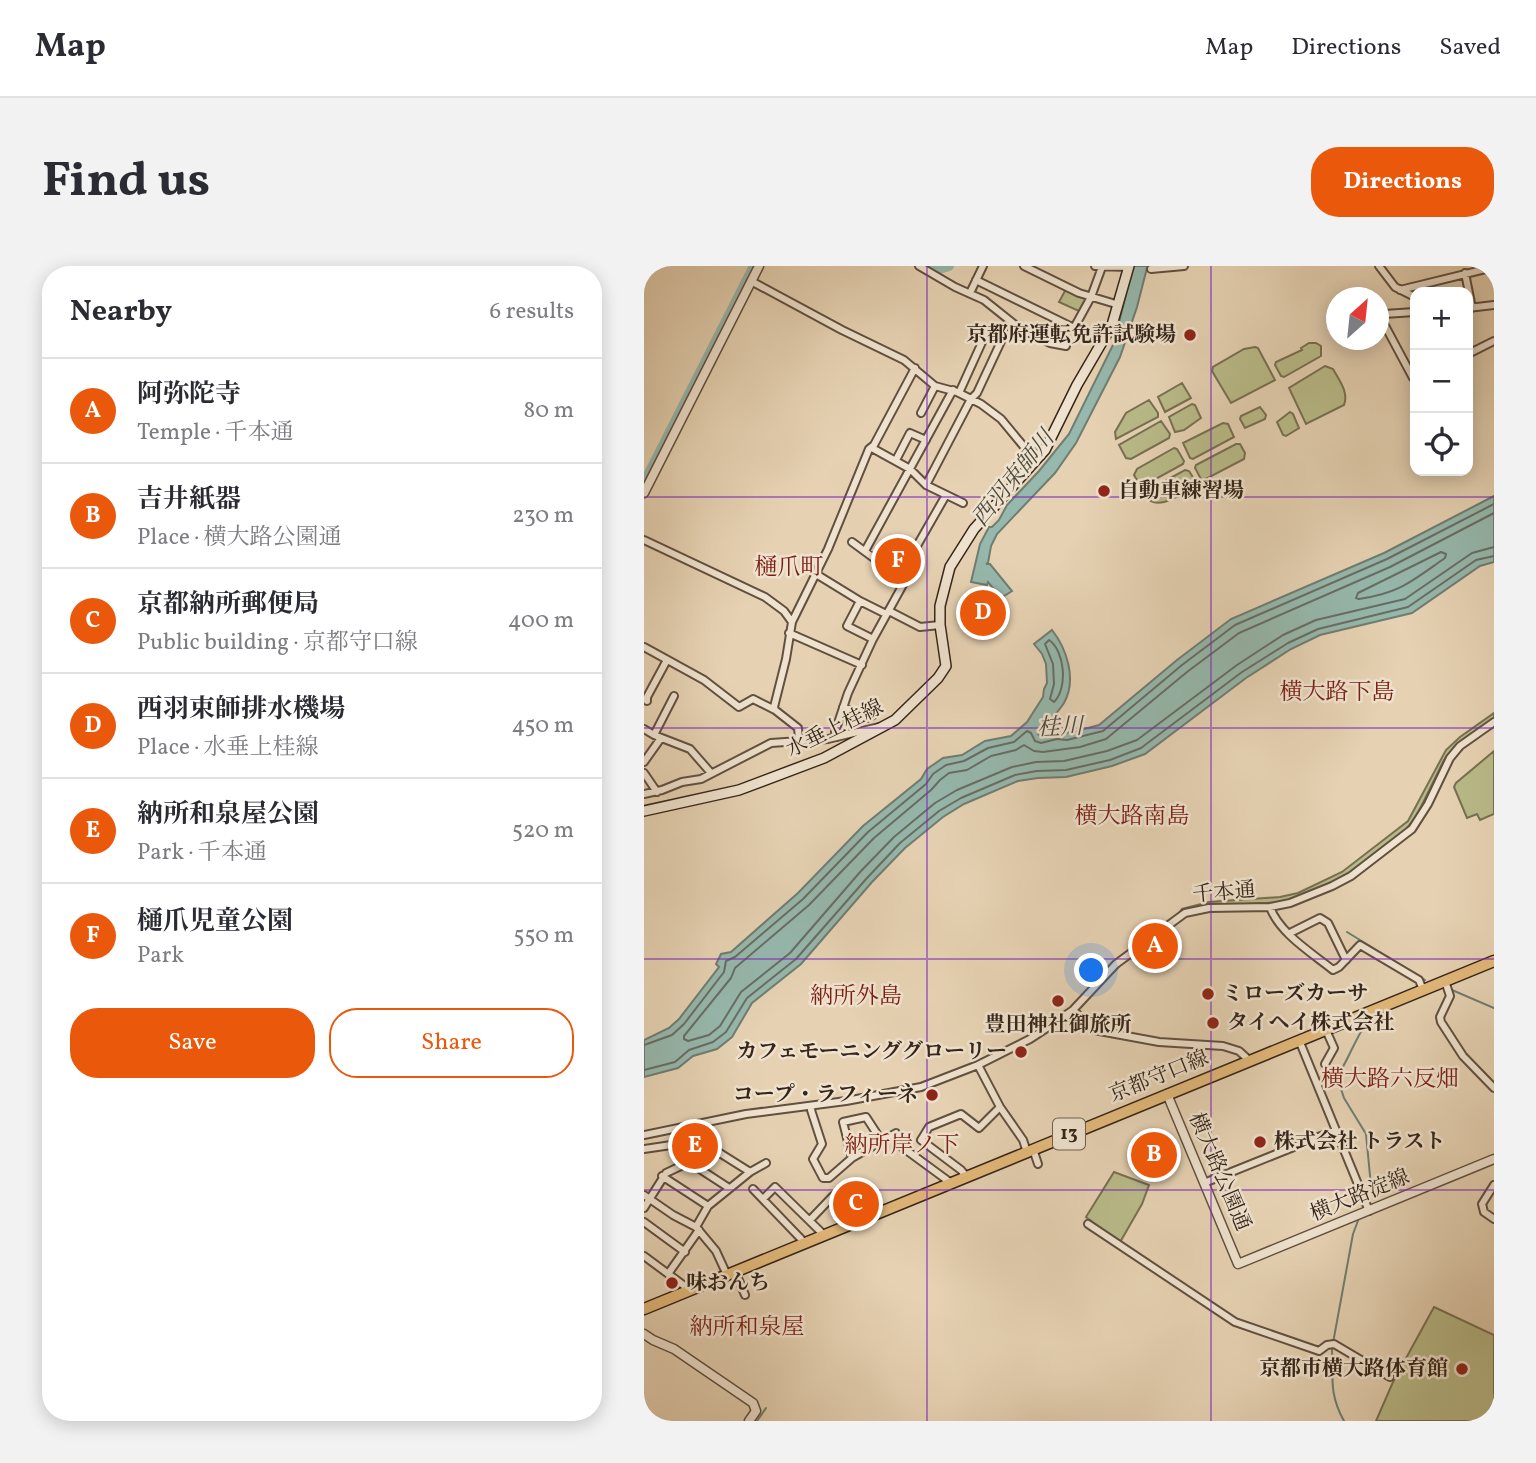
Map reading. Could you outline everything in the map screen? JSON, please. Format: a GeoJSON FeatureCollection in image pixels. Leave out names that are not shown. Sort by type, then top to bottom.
{"type":"FeatureCollection","features":[{"type":"Feature","properties":{"kind":"main road","name":"水垂上桂線"},"geometry":{"type":"LineString","coordinates":[[644,811],[704,799],[764,781],[824,758],[884,727],[911,705],[944,670],[946,659],[940,625],[944,586],[957,554],[974,529],[1041,456],[1077,384],[1107,335],[1119,305],[1129,267]]}},
{"type":"Feature","properties":{"kind":"main road","name":"京都守口線"},"geometry":{"type":"LineString","coordinates":[[644,1309],[1423,990],[1447,987],[1494,961]]}},
{"type":"Feature","properties":{"kind":"street"},"geometry":{"type":"LineString","coordinates":[[644,493],[759,266]]}},
{"type":"Feature","properties":{"kind":"street"},"geometry":{"type":"LineString","coordinates":[[919,266],[984,300],[1019,328],[1066,346]]}},
{"type":"Feature","properties":{"kind":"street"},"geometry":{"type":"LineString","coordinates":[[970,293],[983,266]]}},
{"type":"Feature","properties":{"kind":"street"},"geometry":{"type":"LineString","coordinates":[[1024,266],[1091,297],[1119,305]]}},
{"type":"Feature","properties":{"kind":"street"},"geometry":{"type":"LineString","coordinates":[[1151,268],[1184,266]]}},
{"type":"Feature","properties":{"kind":"street"},"geometry":{"type":"LineString","coordinates":[[1379,266],[1400,290],[1410,295]]}},
{"type":"Feature","properties":{"kind":"street"},"geometry":{"type":"LineString","coordinates":[[976,280],[1074,328],[1091,297],[1098,267],[1129,267]]}},
{"type":"Feature","properties":{"kind":"street"},"geometry":{"type":"LineString","coordinates":[[1400,290],[1494,267]]}},
{"type":"Feature","properties":{"kind":"street"},"geometry":{"type":"LineString","coordinates":[[1465,273],[1467,287]]}},
{"type":"Feature","properties":{"kind":"street"},"geometry":{"type":"LineString","coordinates":[[751,281],[904,360],[935,386],[956,391],[988,408],[1025,447],[1041,456]]}},
{"type":"Feature","properties":{"kind":"street"},"geometry":{"type":"LineString","coordinates":[[1473,308],[1494,305]]}},
{"type":"Feature","properties":{"kind":"street"},"geometry":{"type":"LineString","coordinates":[[1410,312],[1384,314],[1382,320],[1410,372]]}},
{"type":"Feature","properties":{"kind":"street"},"geometry":{"type":"LineString","coordinates":[[926,485],[971,399],[977,393],[1005,333]]}},
{"type":"Feature","properties":{"kind":"street"},"geometry":{"type":"LineString","coordinates":[[865,551],[983,340]]}},
{"type":"Feature","properties":{"kind":"street"},"geometry":{"type":"LineString","coordinates":[[1473,352],[1494,341]]}},
{"type":"Feature","properties":{"kind":"street"},"geometry":{"type":"LineString","coordinates":[[775,710],[792,622],[816,574],[869,449],[872,448],[915,368]]}},
{"type":"Feature","properties":{"kind":"street"},"geometry":{"type":"LineString","coordinates":[[921,413],[935,386]]}},
{"type":"Feature","properties":{"kind":"street"},"geometry":{"type":"LineString","coordinates":[[896,460],[910,433],[926,440]]}},
{"type":"Feature","properties":{"kind":"street"},"geometry":{"type":"LineString","coordinates":[[872,448],[896,460],[926,485],[964,503]]}},
{"type":"Feature","properties":{"kind":"street"},"geometry":{"type":"LineString","coordinates":[[836,737],[843,706],[873,639],[905,581],[914,551],[946,495]]}},
{"type":"Feature","properties":{"kind":"street"},"geometry":{"type":"LineString","coordinates":[[644,540],[765,597],[784,611],[792,622]]}},
{"type":"Feature","properties":{"kind":"street"},"geometry":{"type":"LineString","coordinates":[[852,542],[905,581]]}},
{"type":"Feature","properties":{"kind":"street"},"geometry":{"type":"LineString","coordinates":[[816,574],[860,601],[920,627],[940,625]]}},
{"type":"Feature","properties":{"kind":"street"},"geometry":{"type":"LineString","coordinates":[[860,601],[847,626],[873,639]]}},
{"type":"Feature","properties":{"kind":"street"},"geometry":{"type":"LineString","coordinates":[[789,633],[862,665]]}},
{"type":"Feature","properties":{"kind":"street"},"geometry":{"type":"LineString","coordinates":[[644,647],[704,680],[738,707],[753,699],[775,710],[798,728],[799,739]]}},
{"type":"Feature","properties":{"kind":"street"},"geometry":{"type":"LineString","coordinates":[[646,703],[667,660]]}},
{"type":"Feature","properties":{"kind":"street"},"geometry":{"type":"LineString","coordinates":[[646,703],[663,677]]}},
{"type":"Feature","properties":{"kind":"street"},"geometry":{"type":"LineString","coordinates":[[644,762],[674,696]]}},
{"type":"Feature","properties":{"kind":"street"},"geometry":{"type":"LineString","coordinates":[[843,706],[867,718],[873,715]]}},
{"type":"Feature","properties":{"kind":"street","name":"千本通"},"geometry":{"type":"LineString","coordinates":[[644,1135],[746,1114],[812,1106],[921,1087],[978,1065],[1030,1039],[1073,1010],[1116,964],[1185,913],[1209,908],[1270,907],[1290,903],[1351,876],[1400,839],[1421,816],[1450,758],[1460,746],[1494,722]]}},
{"type":"Feature","properties":{"kind":"street"},"geometry":{"type":"LineString","coordinates":[[644,794],[701,779],[764,745],[836,737],[884,727]]}},
{"type":"Feature","properties":{"kind":"street"},"geometry":{"type":"LineString","coordinates":[[644,729],[690,749],[711,773]]}},
{"type":"Feature","properties":{"kind":"street"},"geometry":{"type":"LineString","coordinates":[[644,773],[657,792]]}},
{"type":"Feature","properties":{"kind":"street"},"geometry":{"type":"LineString","coordinates":[[1270,907],[1290,933],[1333,970],[1360,946],[1419,980],[1423,990]]}},
{"type":"Feature","properties":{"kind":"street"},"geometry":{"type":"LineString","coordinates":[[1290,933],[1320,918],[1328,923],[1346,960]]}},
{"type":"Feature","properties":{"kind":"street"},"geometry":{"type":"LineString","coordinates":[[1447,987],[1451,996],[1440,1017],[1441,1022],[1463,1056],[1494,1088]]}},
{"type":"Feature","properties":{"kind":"street"},"geometry":{"type":"LineString","coordinates":[[1073,1010],[1094,1030],[1158,1042],[1223,1046],[1239,1051],[1250,1060]]}},
{"type":"Feature","properties":{"kind":"street"},"geometry":{"type":"LineString","coordinates":[[1325,1064],[1334,1048],[1326,1030]]}},
{"type":"Feature","properties":{"kind":"street"},"geometry":{"type":"LineString","coordinates":[[1300,1041],[1369,1211]]}},
{"type":"Feature","properties":{"kind":"street"},"geometry":{"type":"LineString","coordinates":[[978,1065],[1000,1107],[1038,1164]]}},
{"type":"Feature","properties":{"kind":"street","name":"横大路公園通"},"geometry":{"type":"LineString","coordinates":[[1167,1094],[1238,1264]]}},
{"type":"Feature","properties":{"kind":"street"},"geometry":{"type":"LineString","coordinates":[[812,1106],[822,1144],[813,1159],[823,1178],[829,1178],[852,1158],[896,1133],[902,1147],[951,1183]]}},
{"type":"Feature","properties":{"kind":"street"},"geometry":{"type":"LineString","coordinates":[[967,1177],[920,1139],[929,1127],[961,1114],[979,1128],[1000,1107]]}},
{"type":"Feature","properties":{"kind":"street"},"geometry":{"type":"LineString","coordinates":[[852,1158],[843,1122],[866,1117],[881,1140]]}},
{"type":"Feature","properties":{"kind":"street"},"geometry":{"type":"LineString","coordinates":[[1204,1183],[1336,1130]]}},
{"type":"Feature","properties":{"kind":"street"},"geometry":{"type":"LineString","coordinates":[[644,1149],[678,1144]]}},
{"type":"Feature","properties":{"kind":"street"},"geometry":{"type":"LineString","coordinates":[[644,1208],[651,1200],[662,1176],[715,1150],[750,1172]]}},
{"type":"Feature","properties":{"kind":"street","name":"横大路淀線"},"geometry":{"type":"LineString","coordinates":[[1238,1264],[1494,1159]]}},
{"type":"Feature","properties":{"kind":"street"},"geometry":{"type":"LineString","coordinates":[[689,1161],[729,1188]]}},
{"type":"Feature","properties":{"kind":"street"},"geometry":{"type":"LineString","coordinates":[[668,1274],[685,1252],[708,1206],[750,1172],[766,1163]]}},
{"type":"Feature","properties":{"kind":"street"},"geometry":{"type":"LineString","coordinates":[[662,1176],[708,1206]]}},
{"type":"Feature","properties":{"kind":"street"},"geometry":{"type":"LineString","coordinates":[[1494,1185],[1482,1204],[1483,1212],[1494,1219]]}},
{"type":"Feature","properties":{"kind":"street"},"geometry":{"type":"LineString","coordinates":[[763,1199],[775,1187],[824,1235]]}},
{"type":"Feature","properties":{"kind":"street"},"geometry":{"type":"LineString","coordinates":[[753,1189],[804,1242]]}},
{"type":"Feature","properties":{"kind":"street"},"geometry":{"type":"LineString","coordinates":[[810,1220],[833,1196],[846,1194]]}},
{"type":"Feature","properties":{"kind":"street"},"geometry":{"type":"LineString","coordinates":[[644,1195],[698,1228],[745,1295]]}},
{"type":"Feature","properties":{"kind":"street"},"geometry":{"type":"LineString","coordinates":[[644,1222],[685,1252]]}},
{"type":"Feature","properties":{"kind":"street"},"geometry":{"type":"LineString","coordinates":[[1088,1224],[1235,1322],[1319,1352],[1333,1344],[1390,1377]]}},
{"type":"Feature","properties":{"kind":"street"},"geometry":{"type":"LineString","coordinates":[[644,1256],[690,1290]]}},
{"type":"Feature","properties":{"kind":"street"},"geometry":{"type":"LineString","coordinates":[[644,1334],[674,1349],[753,1403],[756,1411],[750,1421]]}},
{"type":"Feature","properties":{"kind":"green space"},"geometry":{"type":"Polygon","coordinates":[[[1066,289],[1087,298],[1081,312],[1059,302],[1066,289]]]}},
{"type":"Feature","properties":{"kind":"green space"},"geometry":{"type":"Polygon","coordinates":[[[1309,343],[1321,346],[1321,356],[1284,377],[1281,376],[1276,362],[1302,350],[1301,348],[1309,343]]]}},
{"type":"Feature","properties":{"kind":"green space"},"geometry":{"type":"Polygon","coordinates":[[[1255,347],[1275,380],[1231,403],[1212,371],[1213,367],[1244,349],[1255,347]]]}},
{"type":"Feature","properties":{"kind":"green space"},"geometry":{"type":"Polygon","coordinates":[[[1325,366],[1333,369],[1343,386],[1344,405],[1306,424],[1289,388],[1325,366]]]}},
{"type":"Feature","properties":{"kind":"green space"},"geometry":{"type":"Polygon","coordinates":[[[1182,383],[1191,398],[1165,412],[1158,397],[1182,383]]]}},
{"type":"Feature","properties":{"kind":"green space"},"geometry":{"type":"Polygon","coordinates":[[[1149,400],[1158,417],[1116,439],[1115,432],[1126,413],[1149,400]]]}},
{"type":"Feature","properties":{"kind":"green space"},"geometry":{"type":"Polygon","coordinates":[[[1192,404],[1201,418],[1184,430],[1175,432],[1169,417],[1192,404]]]}},
{"type":"Feature","properties":{"kind":"green space"},"geometry":{"type":"Polygon","coordinates":[[[1260,407],[1266,415],[1265,419],[1245,428],[1241,416],[1260,407]]]}},
{"type":"Feature","properties":{"kind":"green space"},"geometry":{"type":"Polygon","coordinates":[[[1290,412],[1299,428],[1286,436],[1277,422],[1290,412]]]}},
{"type":"Feature","properties":{"kind":"green space"},"geometry":{"type":"Polygon","coordinates":[[[1161,421],[1170,434],[1169,438],[1131,459],[1126,458],[1119,445],[1161,421]]]}},
{"type":"Feature","properties":{"kind":"green space"},"geometry":{"type":"Polygon","coordinates":[[[1223,423],[1228,424],[1234,437],[1193,459],[1190,458],[1183,443],[1223,423]]]}},
{"type":"Feature","properties":{"kind":"green space"},"geometry":{"type":"Polygon","coordinates":[[[1240,444],[1245,453],[1244,459],[1202,481],[1196,465],[1240,444]]]}},
{"type":"Feature","properties":{"kind":"green space"},"geometry":{"type":"Polygon","coordinates":[[[1174,448],[1184,461],[1183,464],[1143,486],[1140,485],[1134,475],[1137,469],[1174,448]]]}},
{"type":"Feature","properties":{"kind":"green space"},"geometry":{"type":"Polygon","coordinates":[[[1185,470],[1189,471],[1196,482],[1194,487],[1162,502],[1149,500],[1144,495],[1146,491],[1185,470]]]}},
{"type":"Feature","properties":{"kind":"green space"},"geometry":{"type":"Polygon","coordinates":[[[893,550],[909,559],[905,574],[902,575],[886,562],[893,550]]]}},
{"type":"Feature","properties":{"kind":"green space"},"geometry":{"type":"Polygon","coordinates":[[[1494,713],[1494,719],[1463,740],[1444,760],[1416,817],[1403,833],[1343,877],[1324,888],[1287,902],[1209,906],[1177,916],[1182,909],[1209,902],[1280,897],[1298,893],[1342,872],[1408,821],[1446,750],[1494,713]]]}},
{"type":"Feature","properties":{"kind":"green space"},"geometry":{"type":"Polygon","coordinates":[[[1494,751],[1494,814],[1480,820],[1477,814],[1467,818],[1454,787],[1494,751]]]}},
{"type":"Feature","properties":{"kind":"green space"},"geometry":{"type":"Polygon","coordinates":[[[695,1137],[697,1142],[704,1141],[708,1151],[688,1159],[681,1141],[695,1137]]]}},
{"type":"Feature","properties":{"kind":"green space"},"geometry":{"type":"Polygon","coordinates":[[[1114,1172],[1149,1185],[1142,1204],[1119,1244],[1086,1217],[1114,1172]]]}},
{"type":"Feature","properties":{"kind":"green space"},"geometry":{"type":"Polygon","coordinates":[[[1434,1307],[1494,1335],[1494,1421],[1376,1421],[1393,1382],[1434,1307]]]}},
{"type":"Feature","properties":{"kind":"water"},"geometry":{"type":"Polygon","coordinates":[[[1133,266],[1159,266],[1147,268],[1120,357],[1076,443],[1055,473],[997,534],[991,546],[986,564],[990,564],[1012,591],[1001,598],[988,582],[987,585],[971,582],[980,544],[989,527],[999,520],[1007,505],[1069,434],[1114,343],[1133,266]]]}},
{"type":"Feature","properties":{"kind":"water"},"geometry":{"type":"Polygon","coordinates":[[[1494,496],[1494,562],[1480,566],[1412,613],[1320,635],[1291,649],[1246,678],[1145,754],[1112,766],[1066,777],[1018,781],[964,804],[943,817],[905,848],[801,964],[752,1003],[732,1037],[717,1049],[693,1056],[678,1068],[644,1077],[644,1040],[669,1028],[679,1019],[719,967],[716,964],[721,954],[731,952],[798,893],[863,826],[921,779],[927,769],[943,758],[962,755],[985,741],[1011,736],[1027,722],[1043,697],[1047,683],[1046,664],[1034,644],[1052,630],[1066,655],[1070,685],[1064,703],[1038,734],[1040,736],[1099,725],[1231,619],[1384,553],[1494,496]]]}},
{"type":"Feature","properties":{"kind":"waterway"},"geometry":{"type":"LineString","coordinates":[[644,483],[754,266]]}},
{"type":"Feature","properties":{"kind":"waterway"},"geometry":{"type":"LineString","coordinates":[[931,266],[939,269],[949,266]]}},
{"type":"Feature","properties":{"kind":"waterway"},"geometry":{"type":"LineString","coordinates":[[1347,932],[1425,980]]}},
{"type":"Feature","properties":{"kind":"waterway"},"geometry":{"type":"LineString","coordinates":[[1452,990],[1494,1008]]}},
{"type":"Feature","properties":{"kind":"waterway"},"geometry":{"type":"LineString","coordinates":[[1365,1025],[1337,1077],[1344,1098],[1366,1134],[1371,1186],[1367,1197]]}},
{"type":"Feature","properties":{"kind":"waterway"},"geometry":{"type":"LineString","coordinates":[[1333,1343],[1353,1234],[1359,1218]]}},
{"type":"Feature","properties":{"kind":"waterway"},"geometry":{"type":"LineString","coordinates":[[1332,1348],[1334,1394],[1344,1421]]}},
{"type":"Feature","properties":{"kind":"waterway"},"geometry":{"type":"LineString","coordinates":[[757,1421],[766,1408]]}},
{"type":"Feature","properties":{"kind":"place","name":"京都府運転免許試験場"},"geometry":{"type":"Point","coordinates":[1190,335]}},
{"type":"Feature","properties":{"kind":"place","name":"自動車練習場"},"geometry":{"type":"Point","coordinates":[1104,491]}},
{"type":"Feature","properties":{"kind":"place","name":"樋爪児童公園"},"geometry":{"type":"Point","coordinates":[898,561]}},
{"type":"Feature","properties":{"kind":"place","name":"西羽束師排水機場"},"geometry":{"type":"Point","coordinates":[983,613]}},
{"type":"Feature","properties":{"kind":"place","name":"阿弥陀寺"},"geometry":{"type":"Point","coordinates":[1155,946]}},
{"type":"Feature","properties":{"kind":"place","name":"ミローズカーサ"},"geometry":{"type":"Point","coordinates":[1208,994]}},
{"type":"Feature","properties":{"kind":"place","name":"豊田神社御旅所"},"geometry":{"type":"Point","coordinates":[1058,1001]}},
{"type":"Feature","properties":{"kind":"place","name":"タイヘイ株式会社"},"geometry":{"type":"Point","coordinates":[1213,1023]}},
{"type":"Feature","properties":{"kind":"place","name":"カフェモーニンググローリー"},"geometry":{"type":"Point","coordinates":[1021,1052]}},
{"type":"Feature","properties":{"kind":"place","name":"コープ・ラフィーネ"},"geometry":{"type":"Point","coordinates":[932,1095]}},
{"type":"Feature","properties":{"kind":"place","name":"株式会社 トラスト"},"geometry":{"type":"Point","coordinates":[1260,1142]}},
{"type":"Feature","properties":{"kind":"place","name":"納所和泉屋公園"},"geometry":{"type":"Point","coordinates":[695,1146]}},
{"type":"Feature","properties":{"kind":"place","name":"吉井紙器"},"geometry":{"type":"Point","coordinates":[1154,1155]}},
{"type":"Feature","properties":{"kind":"place","name":"京都納所郵便局"},"geometry":{"type":"Point","coordinates":[856,1204]}},
{"type":"Feature","properties":{"kind":"place","name":"味おんち"},"geometry":{"type":"Point","coordinates":[672,1283]}},
{"type":"Feature","properties":{"kind":"place","name":"京都市横大路体育館"},"geometry":{"type":"Point","coordinates":[1462,1369]}},
{"type":"Feature","properties":{"kind":"district","name":"樋爪町"},"geometry":{"type":"Point","coordinates":[789,568]}},
{"type":"Feature","properties":{"kind":"district","name":"横大路下島"},"geometry":{"type":"Point","coordinates":[1337,693]}},
{"type":"Feature","properties":{"kind":"district","name":"横大路南島"},"geometry":{"type":"Point","coordinates":[1132,817]}},
{"type":"Feature","properties":{"kind":"district","name":"納所外島"},"geometry":{"type":"Point","coordinates":[856,997]}},
{"type":"Feature","properties":{"kind":"district","name":"横大路六反畑"},"geometry":{"type":"Point","coordinates":[1390,1080]}},
{"type":"Feature","properties":{"kind":"district","name":"納所岸ノ下"},"geometry":{"type":"Point","coordinates":[902,1146]}},
{"type":"Feature","properties":{"kind":"district","name":"納所和泉屋"},"geometry":{"type":"Point","coordinates":[747,1328]}},
{"type":"Feature","properties":{"kind":"water label","name":"西羽束師川"},"geometry":{"type":"Point","coordinates":[1014,479]}},
{"type":"Feature","properties":{"kind":"water label","name":"桂川"},"geometry":{"type":"Point","coordinates":[1060,728]}}]}
